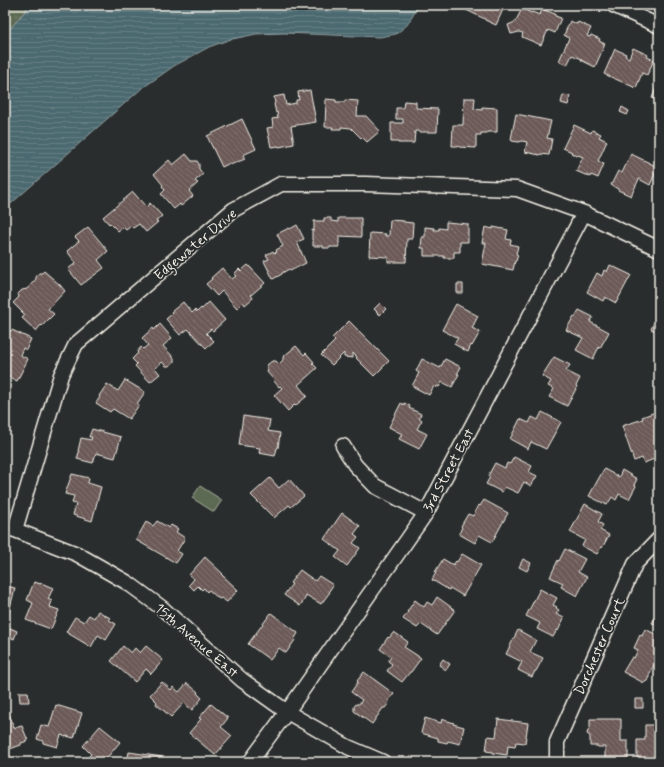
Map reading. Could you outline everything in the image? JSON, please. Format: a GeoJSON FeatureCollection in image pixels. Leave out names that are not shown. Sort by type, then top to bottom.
{"type":"FeatureCollection","features":[{"type":"Feature","properties":{"kind":"street"},"geometry":{"type":"LineString","coordinates":[[613,5],[659,26]]}},
{"type":"Feature","properties":{"kind":"street","name":"Edgewater Drive"},"geometry":{"type":"LineString","coordinates":[[10,529],[61,375],[76,344],[233,210],[281,184],[365,184],[517,189],[584,212],[659,249]]}},
{"type":"Feature","properties":{"kind":"street","name":"3rd Street East"},"geometry":{"type":"LineString","coordinates":[[250,762],[287,712],[426,513],[584,212]]}},
{"type":"Feature","properties":{"kind":"street"},"geometry":{"type":"LineString","coordinates":[[343,446],[355,465],[375,486],[426,513]]}},
{"type":"Feature","properties":{"kind":"street","name":"15th Avenue East"},"geometry":{"type":"LineString","coordinates":[[10,529],[77,554],[128,583],[162,608],[242,680],[287,712],[348,747],[383,762]]}},
{"type":"Feature","properties":{"kind":"street","name":"Dorchester Court"},"geometry":{"type":"LineString","coordinates":[[557,762],[557,742],[635,564],[659,538]]}},
{"type":"Feature","properties":{"kind":"green space"},"geometry":{"type":"Polygon","coordinates":[[[5,5],[30,5],[5,35],[5,5]]]}},
{"type":"Feature","properties":{"kind":"green space"},"geometry":{"type":"Polygon","coordinates":[[[200,486],[222,500],[214,512],[192,498],[200,486]]]}},
{"type":"Feature","properties":{"kind":"water"},"geometry":{"type":"Polygon","coordinates":[[[30,5],[418,5],[407,25],[396,34],[380,37],[284,33],[256,34],[228,40],[209,47],[174,66],[141,89],[5,209],[5,35],[30,5]]]}},
{"type":"Feature","properties":{"kind":"building"},"geometry":{"type":"Polygon","coordinates":[[[464,5],[505,5],[496,25],[462,8],[464,5]]]}},
{"type":"Feature","properties":{"kind":"building"},"geometry":{"type":"Polygon","coordinates":[[[522,9],[540,15],[542,9],[561,18],[555,33],[548,30],[541,45],[522,37],[523,33],[519,32],[511,34],[508,25],[515,22],[522,9]]]}},
{"type":"Feature","properties":{"kind":"building"},"geometry":{"type":"Polygon","coordinates":[[[570,21],[577,24],[578,22],[591,28],[587,36],[590,37],[591,35],[600,39],[599,41],[605,44],[595,67],[572,55],[567,65],[559,61],[569,38],[564,35],[570,21]]]}},
{"type":"Feature","properties":{"kind":"building"},"geometry":{"type":"Polygon","coordinates":[[[633,48],[648,55],[647,57],[654,60],[647,75],[642,73],[636,88],[604,74],[615,49],[626,54],[625,56],[629,58],[633,48]]]}},
{"type":"Feature","properties":{"kind":"building"},"geometry":{"type":"Polygon","coordinates":[[[659,81],[659,101],[652,98],[659,81]]]}},
{"type":"Feature","properties":{"kind":"building"},"geometry":{"type":"Polygon","coordinates":[[[310,90],[316,122],[291,126],[294,144],[271,147],[267,128],[273,127],[272,119],[278,118],[274,104],[274,97],[284,95],[286,105],[296,103],[296,100],[299,100],[298,92],[310,90]]]}},
{"type":"Feature","properties":{"kind":"building"},"geometry":{"type":"Polygon","coordinates":[[[563,95],[570,96],[568,105],[561,103],[563,95]]]}},
{"type":"Feature","properties":{"kind":"building"},"geometry":{"type":"Polygon","coordinates":[[[464,98],[475,98],[474,109],[482,110],[482,107],[497,108],[497,132],[487,132],[481,133],[481,135],[476,135],[476,148],[452,146],[453,125],[463,125],[464,98]]]}},
{"type":"Feature","properties":{"kind":"building"},"geometry":{"type":"Polygon","coordinates":[[[326,99],[336,100],[336,102],[345,102],[345,100],[358,101],[357,116],[366,116],[380,131],[367,142],[351,128],[341,127],[341,129],[332,129],[333,127],[325,127],[326,99]]]}},
{"type":"Feature","properties":{"kind":"building"},"geometry":{"type":"Polygon","coordinates":[[[404,101],[416,102],[416,108],[438,109],[437,132],[415,131],[414,143],[391,142],[391,123],[403,123],[403,119],[396,119],[396,108],[403,108],[404,101]]]}},
{"type":"Feature","properties":{"kind":"building"},"geometry":{"type":"Polygon","coordinates":[[[622,107],[629,111],[627,115],[620,112],[622,107]]]}},
{"type":"Feature","properties":{"kind":"building"},"geometry":{"type":"Polygon","coordinates":[[[516,114],[551,121],[547,138],[552,139],[549,155],[525,152],[527,142],[512,141],[511,139],[516,114]]]}},
{"type":"Feature","properties":{"kind":"building"},"geometry":{"type":"Polygon","coordinates":[[[242,119],[256,149],[243,155],[245,159],[222,167],[207,136],[242,119]]]}},
{"type":"Feature","properties":{"kind":"building"},"geometry":{"type":"Polygon","coordinates":[[[574,125],[591,133],[592,130],[601,134],[599,137],[607,141],[598,161],[604,164],[598,178],[591,175],[590,177],[576,171],[583,157],[577,156],[563,148],[574,125]]]}},
{"type":"Feature","properties":{"kind":"building"},"geometry":{"type":"Polygon","coordinates":[[[186,154],[192,161],[197,161],[199,164],[199,169],[203,174],[195,181],[198,183],[189,191],[193,196],[181,206],[180,204],[174,209],[161,194],[165,190],[154,174],[169,160],[173,165],[186,154]]]}},
{"type":"Feature","properties":{"kind":"building"},"geometry":{"type":"Polygon","coordinates":[[[631,154],[658,167],[650,185],[639,179],[631,196],[611,185],[618,171],[622,173],[631,154]]]}},
{"type":"Feature","properties":{"kind":"building"},"geometry":{"type":"Polygon","coordinates":[[[133,192],[146,207],[150,203],[162,216],[156,221],[158,222],[146,232],[139,224],[133,228],[131,226],[126,230],[123,227],[118,231],[103,217],[133,192]]]}},
{"type":"Feature","properties":{"kind":"building"},"geometry":{"type":"Polygon","coordinates":[[[324,218],[331,218],[331,221],[338,222],[338,218],[361,218],[361,237],[339,236],[339,247],[323,248],[323,246],[313,246],[312,230],[314,231],[314,221],[324,221],[324,218]]]}},
{"type":"Feature","properties":{"kind":"building"},"geometry":{"type":"Polygon","coordinates":[[[390,220],[413,223],[412,239],[407,239],[406,262],[388,262],[388,257],[369,256],[370,233],[386,234],[385,236],[389,236],[390,220]]]}},
{"type":"Feature","properties":{"kind":"building"},"geometry":{"type":"Polygon","coordinates":[[[446,222],[468,224],[468,242],[460,242],[460,252],[454,252],[454,258],[444,258],[444,256],[424,256],[424,248],[421,248],[422,237],[425,237],[425,227],[434,228],[434,230],[439,230],[439,228],[446,229],[446,222]]]}},
{"type":"Feature","properties":{"kind":"building"},"geometry":{"type":"Polygon","coordinates":[[[297,225],[304,239],[297,242],[306,263],[290,271],[289,269],[273,279],[264,261],[269,259],[266,255],[273,251],[274,253],[277,252],[276,250],[283,246],[277,234],[297,225]]]}},
{"type":"Feature","properties":{"kind":"building"},"geometry":{"type":"Polygon","coordinates":[[[88,227],[108,251],[98,260],[104,268],[81,285],[68,269],[76,263],[67,251],[79,241],[75,237],[88,227]]]}},
{"type":"Feature","properties":{"kind":"building"},"geometry":{"type":"Polygon","coordinates":[[[485,227],[508,230],[506,239],[511,240],[510,244],[518,246],[516,254],[518,255],[513,270],[482,264],[486,243],[482,243],[485,227]]]}},
{"type":"Feature","properties":{"kind":"building"},"geometry":{"type":"Polygon","coordinates":[[[248,265],[265,283],[251,295],[253,298],[245,305],[243,302],[237,308],[222,291],[217,296],[206,284],[222,268],[232,279],[236,276],[234,274],[239,269],[241,271],[248,265]]]}},
{"type":"Feature","properties":{"kind":"building"},"geometry":{"type":"Polygon","coordinates":[[[610,265],[631,275],[616,303],[605,297],[603,301],[587,292],[597,273],[602,276],[604,270],[607,272],[610,265]]]}},
{"type":"Feature","properties":{"kind":"building"},"geometry":{"type":"Polygon","coordinates":[[[44,271],[65,291],[48,309],[54,314],[36,331],[22,318],[25,315],[13,303],[19,297],[18,294],[22,290],[27,289],[39,273],[44,271]]]}},
{"type":"Feature","properties":{"kind":"building"},"geometry":{"type":"Polygon","coordinates":[[[457,284],[463,284],[463,293],[457,293],[457,284]]]}},
{"type":"Feature","properties":{"kind":"building"},"geometry":{"type":"Polygon","coordinates":[[[183,302],[192,313],[195,310],[197,312],[201,308],[202,309],[209,302],[225,320],[213,331],[211,329],[206,333],[214,341],[206,348],[188,329],[180,335],[166,319],[172,314],[171,312],[183,302]]]}},
{"type":"Feature","properties":{"kind":"building"},"geometry":{"type":"Polygon","coordinates":[[[380,303],[386,309],[380,315],[374,309],[380,303]]]}},
{"type":"Feature","properties":{"kind":"building"},"geometry":{"type":"Polygon","coordinates":[[[456,304],[478,316],[472,328],[480,332],[468,352],[454,344],[458,338],[442,330],[456,304]]]}},
{"type":"Feature","properties":{"kind":"building"},"geometry":{"type":"Polygon","coordinates":[[[579,310],[593,317],[590,322],[609,332],[593,359],[576,350],[583,338],[566,330],[579,310]]]}},
{"type":"Feature","properties":{"kind":"building"},"geometry":{"type":"Polygon","coordinates":[[[659,313],[659,333],[651,329],[659,313]]]}},
{"type":"Feature","properties":{"kind":"building"},"geometry":{"type":"Polygon","coordinates":[[[349,321],[389,361],[374,376],[353,353],[353,358],[344,357],[344,353],[332,365],[321,355],[335,341],[332,338],[349,321]]]}},
{"type":"Feature","properties":{"kind":"building"},"geometry":{"type":"Polygon","coordinates":[[[160,324],[172,338],[163,346],[174,358],[174,362],[169,366],[166,366],[162,362],[155,368],[160,374],[150,382],[135,366],[137,364],[132,359],[141,347],[143,349],[148,345],[142,338],[160,324]]]}},
{"type":"Feature","properties":{"kind":"building"},"geometry":{"type":"Polygon","coordinates":[[[12,330],[31,339],[26,350],[23,348],[20,355],[28,359],[17,381],[5,375],[5,337],[8,332],[12,330]]]}},
{"type":"Feature","properties":{"kind":"building"},"geometry":{"type":"Polygon","coordinates":[[[296,346],[304,355],[306,353],[317,368],[298,385],[307,396],[288,411],[274,395],[282,388],[280,386],[279,387],[267,372],[267,365],[272,361],[276,361],[279,364],[283,360],[283,357],[296,346]]]}},
{"type":"Feature","properties":{"kind":"building"},"geometry":{"type":"Polygon","coordinates":[[[554,357],[570,365],[566,371],[580,378],[567,406],[549,397],[554,389],[548,386],[551,381],[542,376],[554,357]]]}},
{"type":"Feature","properties":{"kind":"building"},"geometry":{"type":"Polygon","coordinates":[[[422,359],[440,368],[445,359],[461,367],[452,387],[442,382],[439,387],[437,386],[436,388],[434,386],[429,395],[412,386],[419,373],[416,371],[422,359]]]}},
{"type":"Feature","properties":{"kind":"building"},"geometry":{"type":"Polygon","coordinates":[[[125,380],[145,392],[137,404],[139,405],[129,419],[113,409],[110,412],[96,403],[107,384],[118,391],[125,380]]]}},
{"type":"Feature","properties":{"kind":"building"},"geometry":{"type":"Polygon","coordinates":[[[401,403],[410,406],[409,408],[421,414],[419,418],[422,420],[417,429],[427,434],[419,449],[399,439],[402,434],[389,427],[401,403]]]}},
{"type":"Feature","properties":{"kind":"building"},"geometry":{"type":"Polygon","coordinates":[[[658,411],[659,457],[644,463],[642,458],[634,461],[622,426],[643,419],[642,417],[658,411]]]}},
{"type":"Feature","properties":{"kind":"building"},"geometry":{"type":"Polygon","coordinates":[[[542,412],[561,422],[546,449],[531,442],[528,449],[510,439],[520,419],[529,423],[532,417],[538,420],[542,412]]]}},
{"type":"Feature","properties":{"kind":"building"},"geometry":{"type":"Polygon","coordinates":[[[243,416],[270,420],[268,431],[280,433],[278,448],[275,456],[259,453],[260,448],[239,445],[243,416]]]}},
{"type":"Feature","properties":{"kind":"building"},"geometry":{"type":"Polygon","coordinates":[[[92,429],[121,437],[115,458],[96,453],[93,463],[77,459],[81,438],[91,440],[92,437],[89,437],[92,429]]]}},
{"type":"Feature","properties":{"kind":"building"},"geometry":{"type":"Polygon","coordinates":[[[514,457],[532,466],[529,472],[537,476],[531,486],[524,482],[518,493],[505,487],[502,492],[486,484],[490,477],[488,476],[495,463],[505,468],[507,463],[510,464],[514,457]]]}},
{"type":"Feature","properties":{"kind":"building"},"geometry":{"type":"Polygon","coordinates":[[[604,469],[619,477],[622,470],[637,479],[634,485],[636,486],[629,499],[619,494],[616,500],[612,497],[607,505],[589,496],[604,469]]]}},
{"type":"Feature","properties":{"kind":"building"},"geometry":{"type":"Polygon","coordinates":[[[72,474],[89,478],[88,483],[101,487],[92,521],[73,515],[76,504],[72,503],[74,496],[65,494],[72,474]]]}},
{"type":"Feature","properties":{"kind":"building"},"geometry":{"type":"Polygon","coordinates":[[[270,478],[279,488],[289,479],[304,496],[291,507],[289,505],[274,518],[251,495],[270,478]]]}},
{"type":"Feature","properties":{"kind":"building"},"geometry":{"type":"Polygon","coordinates":[[[484,500],[508,513],[492,542],[479,535],[475,543],[459,534],[462,527],[461,526],[468,514],[473,516],[479,505],[480,506],[484,500]]]}},
{"type":"Feature","properties":{"kind":"building"},"geometry":{"type":"Polygon","coordinates":[[[585,504],[602,514],[598,522],[603,525],[600,530],[609,535],[597,554],[582,546],[585,540],[570,532],[585,504]]]}},
{"type":"Feature","properties":{"kind":"building"},"geometry":{"type":"Polygon","coordinates":[[[342,513],[360,526],[354,534],[358,537],[353,543],[360,548],[347,566],[335,557],[340,551],[324,539],[342,513]]]}},
{"type":"Feature","properties":{"kind":"building"},"geometry":{"type":"Polygon","coordinates":[[[157,521],[169,528],[171,525],[178,529],[176,532],[185,538],[177,551],[182,554],[176,563],[136,540],[146,522],[153,526],[157,521]]]}},
{"type":"Feature","properties":{"kind":"building"},"geometry":{"type":"Polygon","coordinates":[[[565,549],[585,559],[578,572],[587,577],[577,596],[561,587],[563,583],[550,577],[565,549]]]}},
{"type":"Feature","properties":{"kind":"building"},"geometry":{"type":"Polygon","coordinates":[[[462,554],[481,565],[463,596],[432,580],[443,559],[453,565],[462,554]]]}},
{"type":"Feature","properties":{"kind":"building"},"geometry":{"type":"Polygon","coordinates":[[[205,557],[238,590],[227,602],[221,598],[219,599],[209,590],[207,592],[204,588],[202,590],[198,586],[194,590],[189,585],[194,579],[189,575],[205,557]]]}},
{"type":"Feature","properties":{"kind":"building"},"geometry":{"type":"Polygon","coordinates":[[[523,559],[531,563],[527,571],[519,567],[523,559]]]}},
{"type":"Feature","properties":{"kind":"building"},"geometry":{"type":"Polygon","coordinates":[[[300,570],[315,581],[319,576],[333,585],[329,591],[330,592],[321,604],[306,595],[300,606],[284,595],[292,584],[290,583],[300,570]]]}},
{"type":"Feature","properties":{"kind":"building"},"geometry":{"type":"Polygon","coordinates":[[[5,581],[7,581],[6,586],[15,588],[7,620],[5,619],[5,581]]]}},
{"type":"Feature","properties":{"kind":"building"},"geometry":{"type":"Polygon","coordinates":[[[34,582],[53,588],[48,599],[52,601],[50,607],[59,610],[51,629],[26,620],[33,603],[27,600],[34,582]]]}},
{"type":"Feature","properties":{"kind":"building"},"geometry":{"type":"Polygon","coordinates":[[[540,589],[557,598],[553,605],[559,610],[556,614],[564,618],[558,631],[557,630],[553,637],[537,629],[540,623],[526,616],[540,589]]]}},
{"type":"Feature","properties":{"kind":"building"},"geometry":{"type":"Polygon","coordinates":[[[437,597],[455,610],[437,635],[421,624],[417,628],[403,619],[415,600],[424,607],[427,602],[432,605],[437,597]]]}},
{"type":"Feature","properties":{"kind":"building"},"geometry":{"type":"Polygon","coordinates":[[[659,608],[659,626],[652,623],[659,608]]]}},
{"type":"Feature","properties":{"kind":"building"},"geometry":{"type":"Polygon","coordinates":[[[98,611],[110,618],[109,620],[116,624],[106,640],[98,635],[91,647],[66,632],[75,617],[84,622],[89,615],[94,618],[98,611]]]}},
{"type":"Feature","properties":{"kind":"building"},"geometry":{"type":"Polygon","coordinates":[[[271,613],[298,633],[286,653],[279,648],[270,660],[248,644],[271,613]]]}},
{"type":"Feature","properties":{"kind":"building"},"geometry":{"type":"Polygon","coordinates":[[[10,628],[17,631],[14,639],[7,636],[10,628]]]}},
{"type":"Feature","properties":{"kind":"building"},"geometry":{"type":"Polygon","coordinates":[[[645,629],[659,636],[656,643],[659,645],[659,658],[657,662],[656,661],[647,681],[644,683],[623,672],[632,657],[634,658],[638,650],[634,648],[640,635],[642,636],[645,629]]]}},
{"type":"Feature","properties":{"kind":"building"},"geometry":{"type":"Polygon","coordinates":[[[518,630],[536,640],[530,652],[543,658],[532,677],[518,670],[522,662],[506,654],[518,630]]]}},
{"type":"Feature","properties":{"kind":"building"},"geometry":{"type":"Polygon","coordinates":[[[394,632],[408,642],[404,647],[421,658],[402,682],[387,671],[392,664],[388,661],[391,657],[380,649],[388,637],[389,638],[394,632]]]}},
{"type":"Feature","properties":{"kind":"building"},"geometry":{"type":"Polygon","coordinates":[[[123,646],[131,653],[135,648],[140,653],[146,646],[163,660],[151,674],[146,669],[135,682],[111,661],[123,646]]]}},
{"type":"Feature","properties":{"kind":"building"},"geometry":{"type":"Polygon","coordinates":[[[443,659],[450,664],[446,670],[439,665],[443,659]]]}},
{"type":"Feature","properties":{"kind":"building"},"geometry":{"type":"Polygon","coordinates":[[[364,672],[394,694],[388,701],[389,703],[385,708],[383,708],[372,724],[354,711],[356,704],[359,704],[362,700],[351,692],[364,672]]]}},
{"type":"Feature","properties":{"kind":"building"},"geometry":{"type":"Polygon","coordinates":[[[162,682],[171,690],[173,687],[179,692],[187,683],[198,692],[197,693],[202,698],[192,710],[184,703],[171,717],[156,704],[157,702],[150,695],[162,682]]]}},
{"type":"Feature","properties":{"kind":"building"},"geometry":{"type":"Polygon","coordinates":[[[19,692],[28,692],[29,702],[20,702],[19,692]]]}},
{"type":"Feature","properties":{"kind":"building"},"geometry":{"type":"Polygon","coordinates":[[[635,699],[643,699],[643,708],[635,708],[635,699]]]}},
{"type":"Feature","properties":{"kind":"building"},"geometry":{"type":"Polygon","coordinates":[[[211,704],[228,718],[221,727],[232,736],[215,755],[189,733],[211,704]]]}},
{"type":"Feature","properties":{"kind":"building"},"geometry":{"type":"Polygon","coordinates":[[[6,705],[14,728],[22,726],[28,741],[7,750],[5,745],[6,705]]]}},
{"type":"Feature","properties":{"kind":"building"},"geometry":{"type":"Polygon","coordinates":[[[56,705],[82,713],[74,738],[61,735],[57,747],[43,743],[43,741],[37,739],[41,725],[49,727],[56,705]]]}},
{"type":"Feature","properties":{"kind":"building"},"geometry":{"type":"Polygon","coordinates":[[[425,718],[441,723],[442,719],[464,727],[460,744],[448,741],[447,743],[438,741],[438,738],[421,733],[425,718]]]}},
{"type":"Feature","properties":{"kind":"building"},"geometry":{"type":"Polygon","coordinates":[[[498,719],[528,723],[525,743],[516,742],[515,747],[508,746],[507,755],[486,751],[488,736],[496,737],[498,719]]]}},
{"type":"Feature","properties":{"kind":"building"},"geometry":{"type":"Polygon","coordinates":[[[590,719],[621,719],[621,741],[628,741],[628,761],[605,762],[605,747],[590,746],[590,736],[587,734],[590,728],[590,719]]]}},
{"type":"Feature","properties":{"kind":"building"},"geometry":{"type":"Polygon","coordinates":[[[645,725],[659,725],[659,748],[657,748],[657,762],[637,760],[637,740],[645,740],[645,725]]]}},
{"type":"Feature","properties":{"kind":"building"},"geometry":{"type":"Polygon","coordinates":[[[100,726],[120,742],[105,760],[107,762],[84,762],[91,754],[83,746],[100,726]]]}},
{"type":"Feature","properties":{"kind":"building"},"geometry":{"type":"Polygon","coordinates":[[[129,752],[162,757],[161,762],[127,762],[129,752]]]}}]}
